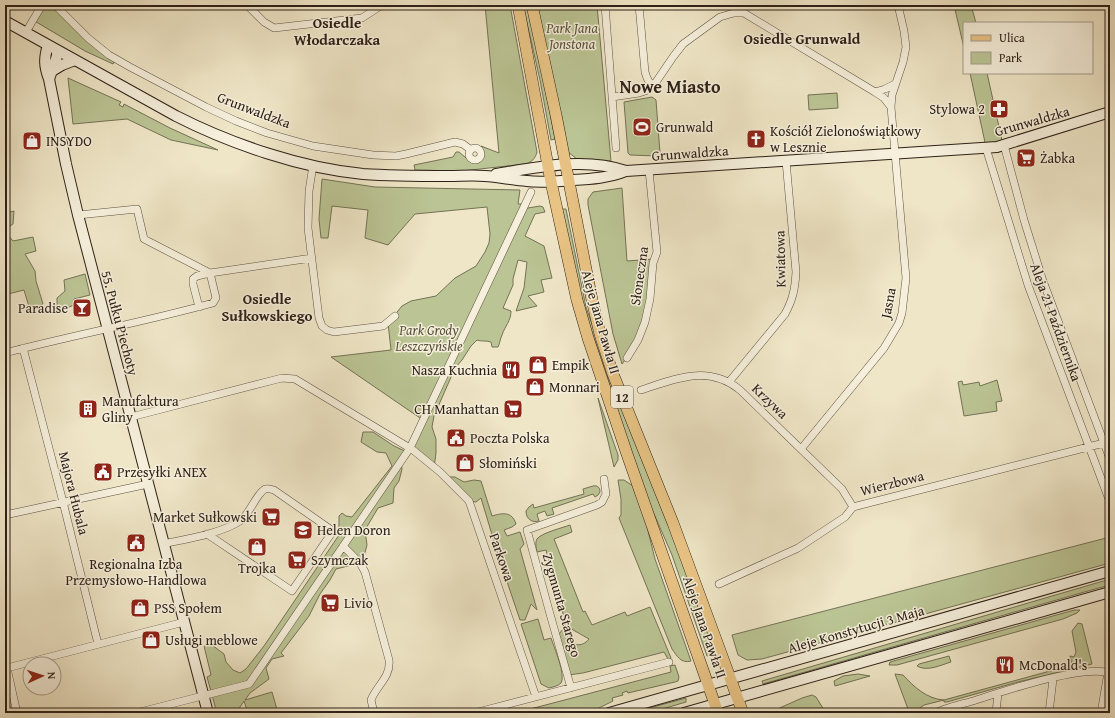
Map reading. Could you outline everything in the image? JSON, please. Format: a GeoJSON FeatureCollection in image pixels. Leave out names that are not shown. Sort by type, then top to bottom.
{"type":"FeatureCollection","features":[{"type":"Feature","properties":{"kind":"main road","name":"Aleje Jana Pawła II"},"geometry":{"type":"LineString","coordinates":[[518,5],[551,182],[577,300],[595,362],[717,709]]}},
{"type":"Feature","properties":{"kind":"main road","name":"Aleje Jana Pawła II"},"geometry":{"type":"LineString","coordinates":[[532,5],[600,334],[613,374],[673,523],[738,698]]}},
{"type":"Feature","properties":{"kind":"main road","name":"12"},"geometry":{"type":"LineString","coordinates":[[738,698],[743,713]]}},
{"type":"Feature","properties":{"kind":"street"},"geometry":{"type":"LineString","coordinates":[[26,32],[42,5]]}},
{"type":"Feature","properties":{"kind":"street","name":"Grunwaldzka"},"geometry":{"type":"LineString","coordinates":[[55,5],[88,38],[109,55],[206,107],[267,133],[313,146],[373,156],[396,156],[457,142],[465,145],[470,150]]}},
{"type":"Feature","properties":{"kind":"street"},"geometry":{"type":"LineString","coordinates":[[247,5],[264,22],[274,28],[362,18],[382,5]]}},
{"type":"Feature","properties":{"kind":"street"},"geometry":{"type":"LineString","coordinates":[[605,5],[616,148]]}},
{"type":"Feature","properties":{"kind":"street"},"geometry":{"type":"LineString","coordinates":[[639,5],[645,72],[652,87]]}},
{"type":"Feature","properties":{"kind":"street"},"geometry":{"type":"LineString","coordinates":[[736,5],[744,13],[875,92],[884,98],[891,107]]}},
{"type":"Feature","properties":{"kind":"street","name":"Jasna"},"geometry":{"type":"LineString","coordinates":[[801,449],[884,348],[899,323],[902,313],[906,278],[891,107],[892,94],[903,62],[906,47],[898,5]]}},
{"type":"Feature","properties":{"kind":"street"},"geometry":{"type":"LineString","coordinates":[[612,97],[639,93],[648,90],[652,87],[683,44],[696,33],[720,16],[734,13],[744,13]]}},
{"type":"Feature","properties":{"kind":"street","name":"Grunwaldzka"},"geometry":{"type":"LineString","coordinates":[[5,21],[199,128],[236,143],[313,165],[362,174],[402,176],[484,176],[526,181],[551,182],[613,176],[626,171],[986,148],[1004,145],[1110,112]]}},
{"type":"Feature","properties":{"kind":"street","name":"55. Pułku Piechoty"},"geometry":{"type":"LineString","coordinates":[[53,47],[44,58],[45,69],[51,75],[66,164],[107,328],[208,713]]}},
{"type":"Feature","properties":{"kind":"street"},"geometry":{"type":"LineString","coordinates":[[51,75],[62,65],[75,60]]}},
{"type":"Feature","properties":{"kind":"street"},"geometry":{"type":"LineString","coordinates":[[875,92],[895,84]]}},
{"type":"Feature","properties":{"kind":"street","name":"Aleja 21 Października"},"geometry":{"type":"LineString","coordinates":[[1004,145],[1024,220],[1043,281],[1110,459]]}},
{"type":"Feature","properties":{"kind":"street","name":"Aleja 21 Października"},"geometry":{"type":"LineString","coordinates":[[986,148],[1028,285],[1110,502]]}},
{"type":"Feature","properties":{"kind":"street","name":"Kwiatowa"},"geometry":{"type":"LineString","coordinates":[[729,382],[785,314],[792,302],[795,287],[795,248],[786,161]]}},
{"type":"Feature","properties":{"kind":"street","name":"Grunwaldzka"},"geometry":{"type":"LineString","coordinates":[[484,176],[548,166],[566,165],[600,164],[626,171]]}},
{"type":"Feature","properties":{"kind":"street"},"geometry":{"type":"LineString","coordinates":[[313,165],[309,191],[308,228],[319,318],[322,326],[327,330],[334,332],[376,328],[383,326],[395,316]]}},
{"type":"Feature","properties":{"kind":"street","name":"Słoneczna"},"geometry":{"type":"LineString","coordinates":[[627,358],[638,340],[645,322],[650,299],[653,263],[657,252],[649,170]]}},
{"type":"Feature","properties":{"kind":"street"},"geometry":{"type":"LineString","coordinates":[[136,713],[249,684],[410,448],[531,192]]}},
{"type":"Feature","properties":{"kind":"street"},"geometry":{"type":"LineString","coordinates":[[5,353],[199,307],[213,303],[216,300],[210,273],[144,239],[137,208],[78,215]]}},
{"type":"Feature","properties":{"kind":"street"},"geometry":{"type":"LineString","coordinates":[[199,307],[193,284],[194,279],[197,276],[312,258]]}},
{"type":"Feature","properties":{"kind":"street","name":"Majora Hubala"},"geometry":{"type":"LineString","coordinates":[[23,348],[98,644]]}},
{"type":"Feature","properties":{"kind":"street","name":"Krzywa"},"geometry":{"type":"LineString","coordinates":[[640,390],[688,376],[700,375],[729,382],[740,390],[842,489],[853,507]]}},
{"type":"Feature","properties":{"kind":"street","name":"Parkowa"},"geometry":{"type":"LineString","coordinates":[[131,417],[282,378],[295,379],[410,448],[440,472],[469,501],[536,697]]}},
{"type":"Feature","properties":{"kind":"street","name":"Wierzbowa"},"geometry":{"type":"LineString","coordinates":[[720,584],[798,548],[845,517],[853,507],[1104,443]]}},
{"type":"Feature","properties":{"kind":"street","name":"Zygmunta Starego"},"geometry":{"type":"LineString","coordinates":[[571,688],[528,530],[602,502],[606,494],[604,479]]}},
{"type":"Feature","properties":{"kind":"street"},"geometry":{"type":"LineString","coordinates":[[5,515],[148,484]]}},
{"type":"Feature","properties":{"kind":"street"},"geometry":{"type":"LineString","coordinates":[[163,544],[207,534],[241,520],[263,491],[268,488],[274,490],[333,531],[292,591],[207,534]]}},
{"type":"Feature","properties":{"kind":"street"},"geometry":{"type":"LineString","coordinates":[[343,546],[360,563],[365,572],[390,664],[385,678],[371,700],[374,713]]}},
{"type":"Feature","properties":{"kind":"street","name":"Aleje Konstytucji 3 Maja"},"geometry":{"type":"LineString","coordinates":[[609,713],[1110,571]]}},
{"type":"Feature","properties":{"kind":"street"},"geometry":{"type":"LineString","coordinates":[[684,713],[717,709],[738,698],[1110,592]]}},
{"type":"Feature","properties":{"kind":"street"},"geometry":{"type":"LineString","coordinates":[[7,668],[184,622]]}},
{"type":"Feature","properties":{"kind":"street"},"geometry":{"type":"LineString","coordinates":[[5,659],[17,713]]}},
{"type":"Feature","properties":{"kind":"street"},"geometry":{"type":"LineString","coordinates":[[474,713],[669,662]]}},
{"type":"Feature","properties":{"kind":"street"},"geometry":{"type":"LineString","coordinates":[[935,713],[998,693],[1053,678],[1085,672],[1104,671],[1109,672],[1100,713]]}},
{"type":"Feature","properties":{"kind":"street"},"geometry":{"type":"LineString","coordinates":[[1049,713],[1053,678]]}},
{"type":"Feature","properties":{"kind":"street"},"geometry":{"type":"LineString","coordinates":[[996,713],[998,693]]}},
{"type":"Feature","properties":{"kind":"green space"},"geometry":{"type":"Polygon","coordinates":[[[42,5],[55,5],[116,59],[113,64],[85,51],[33,20],[42,5]]]}},
{"type":"Feature","properties":{"kind":"green space"},"geometry":{"type":"Polygon","coordinates":[[[485,5],[510,5],[537,152],[533,160],[525,164],[462,171],[415,170],[414,165],[453,157],[456,152],[459,152],[472,163],[479,163],[483,155],[481,146],[499,153],[485,5]]]}},
{"type":"Feature","properties":{"kind":"green space"},"geometry":{"type":"Polygon","coordinates":[[[523,5],[529,5],[555,139],[551,140],[540,80],[523,5]]]}},
{"type":"Feature","properties":{"kind":"green space","name":"Park Jana Jonstona"},"geometry":{"type":"Polygon","coordinates":[[[536,5],[597,5],[611,161],[577,159],[568,152],[536,5]]]}},
{"type":"Feature","properties":{"kind":"green space"},"geometry":{"type":"Polygon","coordinates":[[[954,5],[971,5],[976,22],[963,22],[963,44],[954,5]]]}},
{"type":"Feature","properties":{"kind":"green space"},"geometry":{"type":"Polygon","coordinates":[[[970,74],[987,74],[1003,145],[986,147],[970,74]]]}},
{"type":"Feature","properties":{"kind":"green space"},"geometry":{"type":"Polygon","coordinates":[[[68,78],[121,102],[119,105],[123,107],[124,104],[170,128],[218,150],[171,140],[127,119],[73,124],[68,78]]]}},
{"type":"Feature","properties":{"kind":"green space"},"geometry":{"type":"Polygon","coordinates":[[[837,93],[838,108],[809,110],[808,95],[837,93]]]}},
{"type":"Feature","properties":{"kind":"green space","name":"Grunwald"},"geometry":{"type":"Polygon","coordinates":[[[652,97],[656,100],[660,153],[657,156],[630,155],[628,153],[624,102],[652,97]]]}},
{"type":"Feature","properties":{"kind":"green space","name":"Park Grody Leszczyńskie"},"geometry":{"type":"Polygon","coordinates":[[[322,179],[375,187],[520,190],[518,204],[524,204],[522,209],[540,206],[543,207],[545,212],[535,214],[525,236],[544,246],[552,278],[541,280],[544,292],[528,296],[537,306],[516,311],[524,288],[527,262],[518,260],[513,285],[503,308],[511,311],[510,318],[498,347],[492,347],[491,342],[477,340],[471,346],[455,368],[434,416],[432,427],[436,439],[436,453],[434,468],[410,448],[423,420],[331,357],[391,350],[388,323],[402,306],[411,301],[436,296],[455,278],[476,266],[489,243],[490,234],[487,207],[415,214],[388,245],[365,238],[368,210],[332,206],[328,238],[321,238],[319,219],[322,179]]]}},
{"type":"Feature","properties":{"kind":"green space"},"geometry":{"type":"Polygon","coordinates":[[[622,188],[627,261],[654,259],[650,299],[633,349],[622,364],[613,334],[588,199],[593,192],[622,188]]]}},
{"type":"Feature","properties":{"kind":"green space"},"geometry":{"type":"Polygon","coordinates":[[[561,209],[566,209],[586,307],[620,405],[693,587],[717,653],[707,656],[672,555],[651,507],[632,454],[584,308],[561,209]]]}},
{"type":"Feature","properties":{"kind":"green space"},"geometry":{"type":"Polygon","coordinates":[[[14,211],[13,224],[6,229],[7,234],[13,241],[33,237],[36,251],[25,254],[35,271],[36,281],[43,304],[30,310],[24,290],[8,294],[5,282],[5,212],[14,211]]]}},
{"type":"Feature","properties":{"kind":"green space"},"geometry":{"type":"Polygon","coordinates":[[[85,274],[90,295],[74,299],[75,305],[59,310],[57,307],[57,298],[65,291],[64,280],[85,274]]]}},
{"type":"Feature","properties":{"kind":"green space"},"geometry":{"type":"Polygon","coordinates":[[[997,380],[1002,401],[996,402],[997,411],[964,416],[958,382],[962,381],[963,385],[979,382],[980,386],[997,380]]]}},
{"type":"Feature","properties":{"kind":"green space"},"geometry":{"type":"Polygon","coordinates":[[[598,398],[618,455],[618,460],[614,467],[598,398]]]}},
{"type":"Feature","properties":{"kind":"green space"},"geometry":{"type":"Polygon","coordinates":[[[363,432],[373,432],[394,446],[407,452],[401,461],[402,469],[399,481],[394,488],[393,503],[378,508],[365,530],[367,545],[363,560],[360,563],[336,569],[320,594],[309,616],[281,653],[284,656],[272,659],[266,668],[269,679],[250,693],[245,700],[272,692],[278,713],[248,713],[244,701],[236,713],[217,713],[207,677],[211,675],[204,646],[212,645],[224,654],[226,662],[233,670],[240,673],[246,669],[264,646],[339,535],[339,516],[342,513],[346,516],[352,517],[392,466],[386,453],[377,452],[361,442],[363,432]]]}},
{"type":"Feature","properties":{"kind":"green space"},"geometry":{"type":"Polygon","coordinates":[[[455,477],[464,482],[474,480],[481,481],[492,516],[506,514],[514,520],[516,524],[504,530],[507,536],[520,532],[524,544],[520,549],[537,610],[531,604],[525,620],[520,620],[481,498],[476,502],[469,501],[446,478],[455,477]]]}},
{"type":"Feature","properties":{"kind":"green space"},"geometry":{"type":"Polygon","coordinates":[[[618,480],[624,480],[633,486],[645,519],[655,559],[691,661],[688,662],[682,660],[672,649],[619,518],[621,515],[621,499],[618,480]]]}},
{"type":"Feature","properties":{"kind":"green space"},"geometry":{"type":"Polygon","coordinates":[[[595,486],[599,488],[600,492],[595,497],[593,494],[552,508],[554,514],[547,516],[545,511],[537,514],[539,521],[532,521],[527,516],[526,511],[533,504],[534,508],[584,494],[583,489],[595,486]]]}},
{"type":"Feature","properties":{"kind":"green space"},"geometry":{"type":"Polygon","coordinates":[[[570,525],[572,532],[554,539],[583,612],[585,611],[592,625],[625,612],[627,616],[650,607],[671,658],[668,659],[664,652],[583,673],[568,675],[556,638],[566,625],[546,550],[537,552],[536,544],[539,537],[570,525]],[[568,627],[567,636],[574,644],[583,644],[589,639],[568,627]]]}},
{"type":"Feature","properties":{"kind":"green space"},"geometry":{"type":"Polygon","coordinates":[[[1110,537],[1110,563],[762,659],[747,660],[738,655],[732,635],[1110,537]]]}},
{"type":"Feature","properties":{"kind":"green space"},"geometry":{"type":"Polygon","coordinates":[[[1110,579],[1110,585],[763,684],[762,681],[1110,579]]]}},
{"type":"Feature","properties":{"kind":"green space"},"geometry":{"type":"Polygon","coordinates":[[[1074,610],[1080,610],[1077,613],[1063,619],[897,665],[889,665],[890,662],[1074,610]]]}},
{"type":"Feature","properties":{"kind":"green space"},"geometry":{"type":"Polygon","coordinates":[[[538,619],[544,640],[551,638],[562,674],[561,683],[557,686],[549,688],[541,684],[521,624],[538,619]]]}},
{"type":"Feature","properties":{"kind":"green space"},"geometry":{"type":"Polygon","coordinates":[[[1078,623],[1082,624],[1092,664],[1018,682],[947,702],[944,702],[944,700],[1072,665],[1070,656],[1074,657],[1076,652],[1072,631],[1078,623]]]}},
{"type":"Feature","properties":{"kind":"green space"},"geometry":{"type":"Polygon","coordinates":[[[949,656],[951,662],[930,668],[921,668],[917,666],[919,664],[949,656]]]}},
{"type":"Feature","properties":{"kind":"green space"},"geometry":{"type":"Polygon","coordinates":[[[675,665],[679,677],[678,681],[628,693],[627,691],[622,693],[623,695],[612,698],[613,701],[599,708],[583,713],[515,713],[671,672],[670,666],[675,665]]]}},
{"type":"Feature","properties":{"kind":"green space"},"geometry":{"type":"Polygon","coordinates":[[[858,674],[870,676],[835,686],[834,681],[843,676],[858,674]]]}},
{"type":"Feature","properties":{"kind":"green space"},"geometry":{"type":"Polygon","coordinates":[[[895,674],[903,675],[916,688],[926,695],[944,700],[924,705],[913,713],[894,713],[908,709],[895,674]]]}},
{"type":"Feature","properties":{"kind":"green space"},"geometry":{"type":"Polygon","coordinates":[[[812,695],[816,697],[826,713],[764,713],[773,711],[812,695]]]}},
{"type":"Feature","properties":{"kind":"green space"},"geometry":{"type":"Polygon","coordinates":[[[686,698],[686,702],[649,713],[631,713],[686,698]]]}},
{"type":"Feature","properties":{"kind":"place","name":"Stylowa 2"},"geometry":{"type":"Point","coordinates":[999,109]}},
{"type":"Feature","properties":{"kind":"place","name":"Grunwald"},"geometry":{"type":"Point","coordinates":[642,127]}},
{"type":"Feature","properties":{"kind":"place","name":"Kościół Zielonoświątkowy w Lesznie"},"geometry":{"type":"Point","coordinates":[756,139]}},
{"type":"Feature","properties":{"kind":"place","name":"INSYDO"},"geometry":{"type":"Point","coordinates":[32,141]}},
{"type":"Feature","properties":{"kind":"place","name":"Żabka"},"geometry":{"type":"Point","coordinates":[1026,158]}},
{"type":"Feature","properties":{"kind":"place","name":"Paradise"},"geometry":{"type":"Point","coordinates":[82,308]}},
{"type":"Feature","properties":{"kind":"place","name":"Empik"},"geometry":{"type":"Point","coordinates":[538,365]}},
{"type":"Feature","properties":{"kind":"place","name":"Nasza Kuchnia"},"geometry":{"type":"Point","coordinates":[511,370]}},
{"type":"Feature","properties":{"kind":"place","name":"Monnari"},"geometry":{"type":"Point","coordinates":[535,387]}},
{"type":"Feature","properties":{"kind":"place","name":"Manufaktura Gliny"},"geometry":{"type":"Point","coordinates":[88,409]}},
{"type":"Feature","properties":{"kind":"place","name":"CH Manhattan"},"geometry":{"type":"Point","coordinates":[513,409]}},
{"type":"Feature","properties":{"kind":"place","name":"Poczta Polska"},"geometry":{"type":"Point","coordinates":[456,438]}},
{"type":"Feature","properties":{"kind":"place","name":"Słomiński"},"geometry":{"type":"Point","coordinates":[465,463]}},
{"type":"Feature","properties":{"kind":"place","name":"Przesyłki ANEX"},"geometry":{"type":"Point","coordinates":[103,472]}},
{"type":"Feature","properties":{"kind":"place","name":"Market Sułkowski"},"geometry":{"type":"Point","coordinates":[271,517]}},
{"type":"Feature","properties":{"kind":"place","name":"Helen Doron"},"geometry":{"type":"Point","coordinates":[303,530]}},
{"type":"Feature","properties":{"kind":"place","name":"Regionalna Izba Przemysłowo-Handlowa"},"geometry":{"type":"Point","coordinates":[136,543]}},
{"type":"Feature","properties":{"kind":"place","name":"Trojka"},"geometry":{"type":"Point","coordinates":[257,547]}},
{"type":"Feature","properties":{"kind":"place","name":"Szymczak"},"geometry":{"type":"Point","coordinates":[297,560]}},
{"type":"Feature","properties":{"kind":"place","name":"Livio"},"geometry":{"type":"Point","coordinates":[330,603]}},
{"type":"Feature","properties":{"kind":"place","name":"PSS Społem"},"geometry":{"type":"Point","coordinates":[140,608]}},
{"type":"Feature","properties":{"kind":"place","name":"Usługi meblowe"},"geometry":{"type":"Point","coordinates":[151,640]}},
{"type":"Feature","properties":{"kind":"place","name":"McDonald's"},"geometry":{"type":"Point","coordinates":[1005,665]}},
{"type":"Feature","properties":{"kind":"district","name":"Osiedle Włodarczaka"},"geometry":{"type":"Point","coordinates":[337,32]}},
{"type":"Feature","properties":{"kind":"district","name":"Osiedle Grunwald"},"geometry":{"type":"Point","coordinates":[802,39]}},
{"type":"Feature","properties":{"kind":"district","name":"Nowe Miasto"},"geometry":{"type":"Point","coordinates":[670,87]}},
{"type":"Feature","properties":{"kind":"district","name":"Osiedle Sułkowskiego"},"geometry":{"type":"Point","coordinates":[267,308]}}]}
